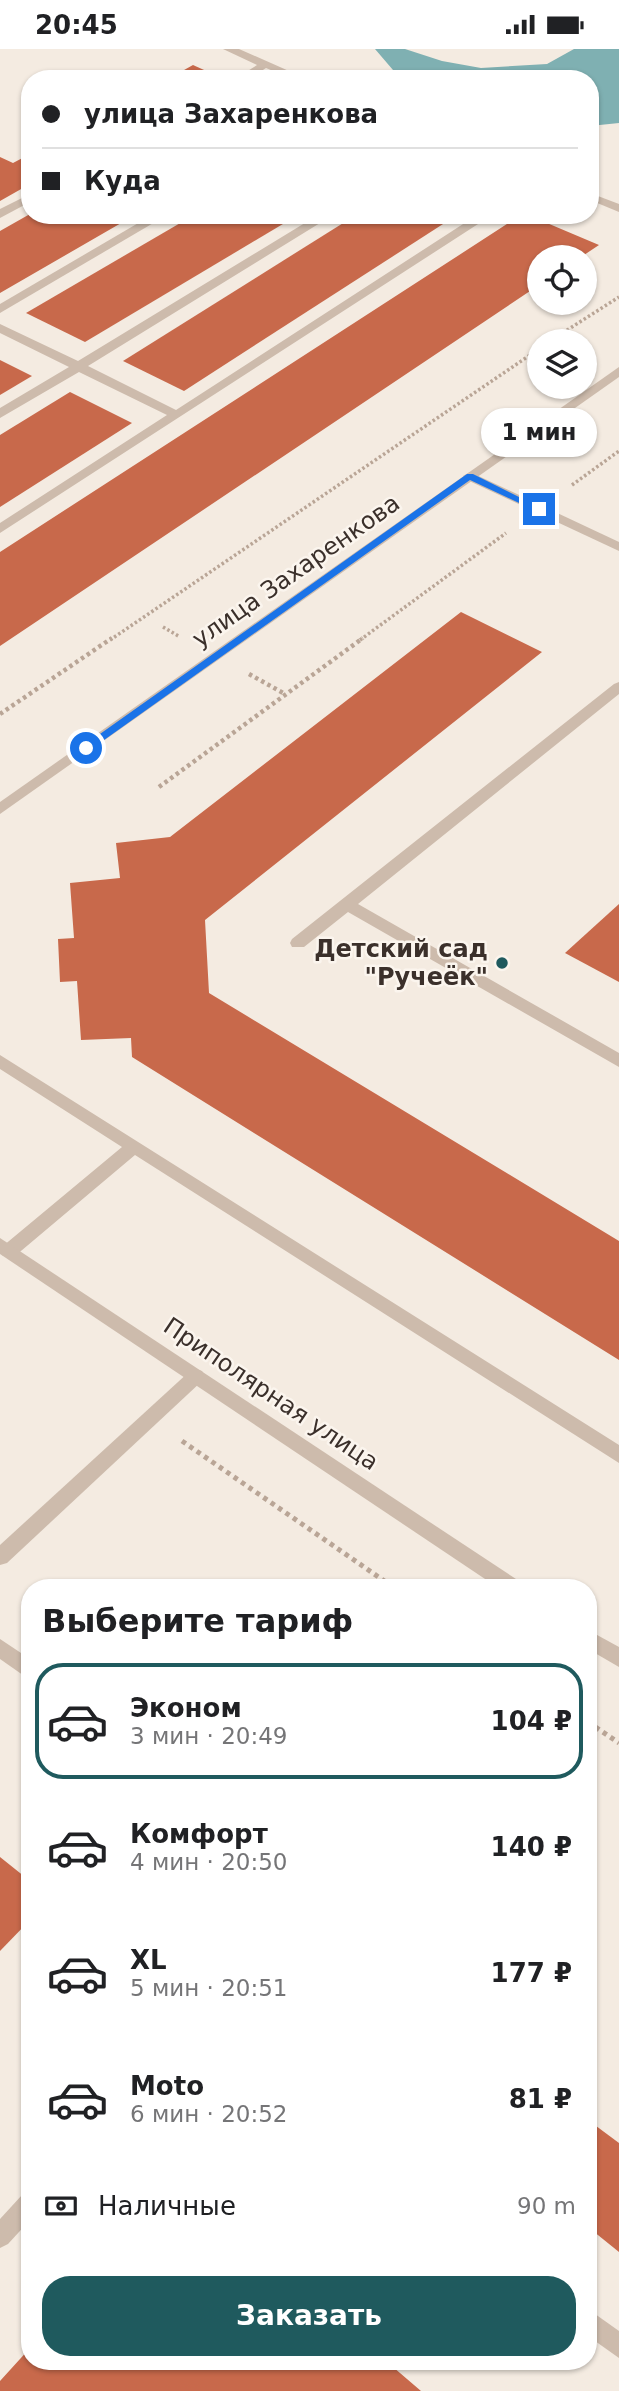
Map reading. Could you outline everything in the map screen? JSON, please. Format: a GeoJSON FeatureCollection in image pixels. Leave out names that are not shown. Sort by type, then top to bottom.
{"type":"FeatureCollection","features":[{"type":"Feature","properties":{"kind":"street"},"geometry":{"type":"LineString","coordinates":[[229,49],[280,70]]}},
{"type":"Feature","properties":{"kind":"street"},"geometry":{"type":"LineString","coordinates":[[256,70],[266,64]]}},
{"type":"Feature","properties":{"kind":"street"},"geometry":{"type":"LineString","coordinates":[[599,200],[619,208]]}},
{"type":"Feature","properties":{"kind":"street"},"geometry":{"type":"LineString","coordinates":[[0,214],[21,202]]}},
{"type":"Feature","properties":{"kind":"street"},"geometry":{"type":"LineString","coordinates":[[0,309],[146,224]]}},
{"type":"Feature","properties":{"kind":"street"},"geometry":{"type":"LineString","coordinates":[[0,414],[312,224]]}},
{"type":"Feature","properties":{"kind":"street"},"geometry":{"type":"LineString","coordinates":[[0,529],[472,224]]}},
{"type":"Feature","properties":{"kind":"street"},"geometry":{"type":"LineString","coordinates":[[0,328],[177,415]]}},
{"type":"Feature","properties":{"kind":"street","name":"улица Захаренкова"},"geometry":{"type":"LineString","coordinates":[[0,809],[619,371]]}},
{"type":"Feature","properties":{"kind":"street"},"geometry":{"type":"LineString","coordinates":[[470,476],[619,547]]}},
{"type":"Feature","properties":{"kind":"street"},"geometry":{"type":"LineString","coordinates":[[298,943],[619,687]]}},
{"type":"Feature","properties":{"kind":"street"},"geometry":{"type":"LineString","coordinates":[[348,905],[619,1061]]}},
{"type":"Feature","properties":{"kind":"street"},"geometry":{"type":"LineString","coordinates":[[0,1061],[619,1455]]}},
{"type":"Feature","properties":{"kind":"street"},"geometry":{"type":"LineString","coordinates":[[5,1248],[135,1146]]}},
{"type":"Feature","properties":{"kind":"street","name":"Приполярная улица"},"geometry":{"type":"LineString","coordinates":[[5,1248],[500,1579]]}},
{"type":"Feature","properties":{"kind":"street"},"geometry":{"type":"LineString","coordinates":[[0,1557],[196,1376]]}},
{"type":"Feature","properties":{"kind":"street"},"geometry":{"type":"LineString","coordinates":[[597,1644],[619,1658]]}},
{"type":"Feature","properties":{"kind":"street"},"geometry":{"type":"LineString","coordinates":[[0,1648],[21,1664]]}},
{"type":"Feature","properties":{"kind":"street"},"geometry":{"type":"LineString","coordinates":[[0,2236],[21,2213]]}},
{"type":"Feature","properties":{"kind":"street"},"geometry":{"type":"LineString","coordinates":[[597,2328],[619,2346]]}},
{"type":"Feature","properties":{"kind":"path"},"geometry":{"type":"LineString","coordinates":[[569,329],[619,297]]}},
{"type":"Feature","properties":{"kind":"path"},"geometry":{"type":"LineString","coordinates":[[0,714],[527,357]]}},
{"type":"Feature","properties":{"kind":"path"},"geometry":{"type":"LineString","coordinates":[[159,787],[619,451]]}},
{"type":"Feature","properties":{"kind":"path"},"geometry":{"type":"LineString","coordinates":[[149,1419],[381,1579]]}},
{"type":"Feature","properties":{"kind":"path"},"geometry":{"type":"LineString","coordinates":[[597,1728],[619,1743]]}},
{"type":"Feature","properties":{"kind":"water"},"geometry":{"type":"Polygon","coordinates":[[[375,49],[405,49],[442,61],[481,68],[547,64],[574,49],[619,49],[619,123],[599,125],[599,70],[393,70],[375,49]]]}},
{"type":"Feature","properties":{"kind":"building"},"geometry":{"type":"Polygon","coordinates":[[[193,65],[204,70],[184,70],[193,65]]]}},
{"type":"Feature","properties":{"kind":"building"},"geometry":{"type":"Polygon","coordinates":[[[0,157],[13,163],[21,159],[21,189],[0,201],[0,157]]]}},
{"type":"Feature","properties":{"kind":"building"},"geometry":{"type":"Polygon","coordinates":[[[21,219],[21,224],[119,224],[0,293],[0,231],[21,219]]]}},
{"type":"Feature","properties":{"kind":"building"},"geometry":{"type":"Polygon","coordinates":[[[179,224],[283,224],[85,342],[26,313],[179,224]]]}},
{"type":"Feature","properties":{"kind":"building"},"geometry":{"type":"Polygon","coordinates":[[[342,224],[443,224],[184,391],[123,361],[342,224]]]}},
{"type":"Feature","properties":{"kind":"building"},"geometry":{"type":"Polygon","coordinates":[[[507,224],[549,224],[599,245],[527,245],[527,293],[0,646],[0,552],[507,224]]]}},
{"type":"Feature","properties":{"kind":"building"},"geometry":{"type":"Polygon","coordinates":[[[0,360],[32,376],[0,395],[0,360]]]}},
{"type":"Feature","properties":{"kind":"building"},"geometry":{"type":"Polygon","coordinates":[[[70,392],[132,423],[0,507],[0,435],[70,392]]]}},
{"type":"Feature","properties":{"kind":"building"},"geometry":{"type":"Polygon","coordinates":[[[461,612],[542,652],[205,920],[209,993],[619,1241],[619,1360],[132,1057],[131,1038],[81,1040],[77,981],[60,982],[58,939],[74,938],[70,883],[120,878],[116,843],[170,837],[461,612]]]}},
{"type":"Feature","properties":{"kind":"building"},"geometry":{"type":"Polygon","coordinates":[[[619,904],[619,982],[565,953],[619,904]]]}},
{"type":"Feature","properties":{"kind":"building"},"geometry":{"type":"Polygon","coordinates":[[[0,1857],[21,1874],[21,1929],[0,1951],[0,1857]]]}},
{"type":"Feature","properties":{"kind":"building"},"geometry":{"type":"Polygon","coordinates":[[[597,2127],[619,2143],[619,2252],[597,2234],[597,2127]]]}},
{"type":"Feature","properties":{"kind":"building"},"geometry":{"type":"Polygon","coordinates":[[[21,2358],[21,2370],[396,2370],[421,2391],[0,2391],[0,2381],[21,2358]]]}},
{"type":"Feature","properties":{"kind":"place","name":"Детский сад \"Ручеёк\""},"geometry":{"type":"Point","coordinates":[502,963]}},
{"type":"Feature","properties":{"kind":"route"},"geometry":{"type":"LineString","coordinates":[[86,748],[470,476],[539,509]]}}]}
